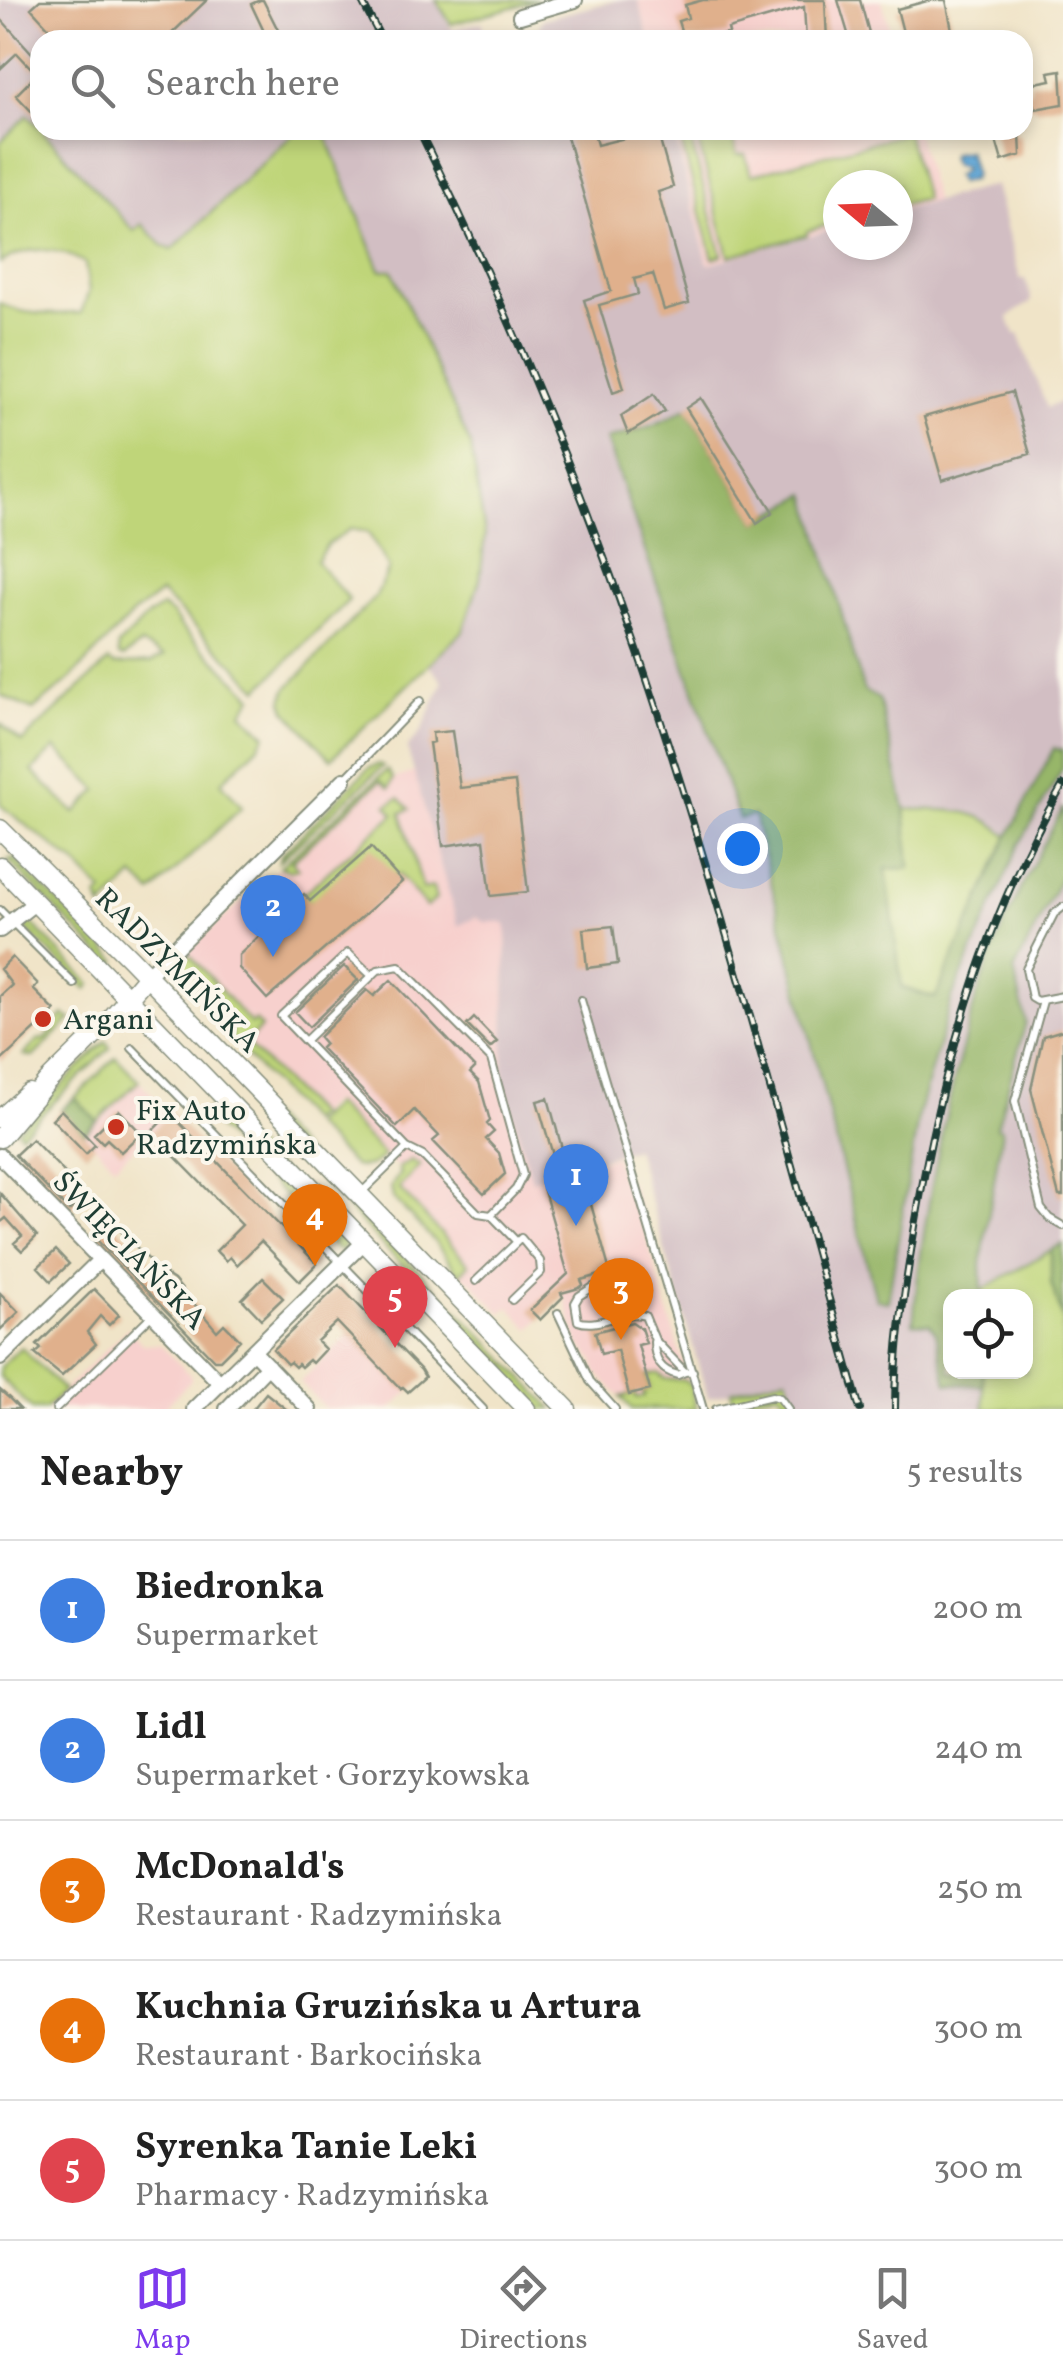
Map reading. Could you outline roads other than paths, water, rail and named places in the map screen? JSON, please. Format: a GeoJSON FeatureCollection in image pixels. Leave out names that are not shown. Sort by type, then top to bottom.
{"type":"FeatureCollection","features":[{"type":"Feature","properties":{"kind":"main road","name":"RADZYMIŃSKA"},"geometry":{"type":"LineString","coordinates":[[4,842],[147,976],[567,1409]]}},
{"type":"Feature","properties":{"kind":"main road","name":"RADZYMIŃSKA"},"geometry":{"type":"LineString","coordinates":[[0,866],[526,1409]]}},
{"type":"Feature","properties":{"kind":"main road"},"geometry":{"type":"LineString","coordinates":[[0,1138],[46,1082],[147,976]]}},
{"type":"Feature","properties":{"kind":"main road"},"geometry":{"type":"LineString","coordinates":[[0,1118],[46,1082]]}},
{"type":"Feature","properties":{"kind":"street"},"geometry":{"type":"LineString","coordinates":[[520,16],[575,0]]}},
{"type":"Feature","properties":{"kind":"street"},"geometry":{"type":"LineString","coordinates":[[147,976],[344,780]]}},
{"type":"Feature","properties":{"kind":"street"},"geometry":{"type":"LineString","coordinates":[[3,920],[36,902]]}},
{"type":"Feature","properties":{"kind":"street","name":"ŚWIĘCIAŃSKA"},"geometry":{"type":"LineString","coordinates":[[0,1156],[220,1384]]}},
{"type":"Feature","properties":{"kind":"street"},"geometry":{"type":"LineString","coordinates":[[194,1409],[364,1242]]}},
{"type":"Feature","properties":{"kind":"street"},"geometry":{"type":"LineString","coordinates":[[0,1358],[100,1260]]}},
{"type":"Feature","properties":{"kind":"street"},"geometry":{"type":"LineString","coordinates":[[253,1350],[309,1409]]}},
{"type":"Feature","properties":{"kind":"street"},"geometry":{"type":"LineString","coordinates":[[227,1409],[268,1366]]}},
{"type":"Feature","properties":{"kind":"lane"},"geometry":{"type":"LineString","coordinates":[[344,780],[420,700]]}},
{"type":"Feature","properties":{"kind":"lane"},"geometry":{"type":"LineString","coordinates":[[1063,907],[1054,914],[1026,969],[1032,998],[1043,1001],[1063,996]]}},
{"type":"Feature","properties":{"kind":"lane"},"geometry":{"type":"LineString","coordinates":[[3,920],[74,984]]}},
{"type":"Feature","properties":{"kind":"lane"},"geometry":{"type":"LineString","coordinates":[[372,976],[348,953],[281,1016],[407,1148],[423,1156],[478,1212],[491,1215],[517,1242]]}},
{"type":"Feature","properties":{"kind":"lane"},"geometry":{"type":"LineString","coordinates":[[304,1041],[378,970],[399,966],[491,1059],[523,1175],[516,1189],[491,1215]]}},
{"type":"Feature","properties":{"kind":"lane"},"geometry":{"type":"LineString","coordinates":[[580,1000],[703,1409]]}},
{"type":"Feature","properties":{"kind":"lane"},"geometry":{"type":"LineString","coordinates":[[1043,1001],[1015,1102],[1042,1208],[1049,1218],[1063,1226]]}},
{"type":"Feature","properties":{"kind":"lane"},"geometry":{"type":"LineString","coordinates":[[132,1048],[483,1409]]}},
{"type":"Feature","properties":{"kind":"lane"},"geometry":{"type":"LineString","coordinates":[[360,1195],[407,1148]]}},
{"type":"Feature","properties":{"kind":"lane"},"geometry":{"type":"LineString","coordinates":[[476,1281],[521,1238],[540,1261],[541,1272],[512,1300]]}},
{"type":"Feature","properties":{"kind":"lane"},"geometry":{"type":"LineString","coordinates":[[632,1274],[584,1291],[575,1303],[576,1317],[584,1324],[639,1314],[650,1322],[654,1355],[664,1370],[678,1375],[689,1371]]}},
{"type":"Feature","properties":{"kind":"lane"},"geometry":{"type":"LineString","coordinates":[[558,1313],[590,1381],[615,1409]]}},
{"type":"Feature","properties":{"kind":"lane"},"geometry":{"type":"LineString","coordinates":[[56,1409],[153,1314]]}},
{"type":"Feature","properties":{"kind":"lane"},"geometry":{"type":"LineString","coordinates":[[654,1340],[689,1371]]}},
{"type":"Feature","properties":{"kind":"lane"},"geometry":{"type":"LineString","coordinates":[[716,1409],[772,1396],[780,1398],[788,1409]]}},
{"type":"Feature","properties":{"kind":"water"},"geometry":{"type":"Polygon","coordinates":[[[968,151],[974,173],[972,180],[959,183],[955,176],[964,167],[954,165],[950,157],[968,151]]]}},
{"type":"Feature","properties":{"kind":"railway"},"geometry":{"type":"LineString","coordinates":[[361,0],[377,30]]}},
{"type":"Feature","properties":{"kind":"railway"},"geometry":{"type":"LineString","coordinates":[[424,140],[537,388],[638,653],[727,935],[860,1409]]}},
{"type":"Feature","properties":{"kind":"railway"},"geometry":{"type":"LineString","coordinates":[[895,1409],[911,1249],[952,1054],[987,944],[1009,890],[1063,785]]}},
{"type":"Feature","properties":{"kind":"place","name":"Lidl"},"geometry":{"type":"Point","coordinates":[273,957]}},
{"type":"Feature","properties":{"kind":"place","name":"Argani"},"geometry":{"type":"Point","coordinates":[43,1019]}},
{"type":"Feature","properties":{"kind":"place","name":"Fix Auto Radzymińska"},"geometry":{"type":"Point","coordinates":[116,1127]}},
{"type":"Feature","properties":{"kind":"place","name":"Biedronka"},"geometry":{"type":"Point","coordinates":[576,1226]}},
{"type":"Feature","properties":{"kind":"place","name":"Kuchnia Gruzińska u Artura"},"geometry":{"type":"Point","coordinates":[315,1266]}},
{"type":"Feature","properties":{"kind":"place","name":"McDonald's"},"geometry":{"type":"Point","coordinates":[621,1340]}},
{"type":"Feature","properties":{"kind":"place","name":"Syrenka Tanie Leki"},"geometry":{"type":"Point","coordinates":[395,1348]}}]}
